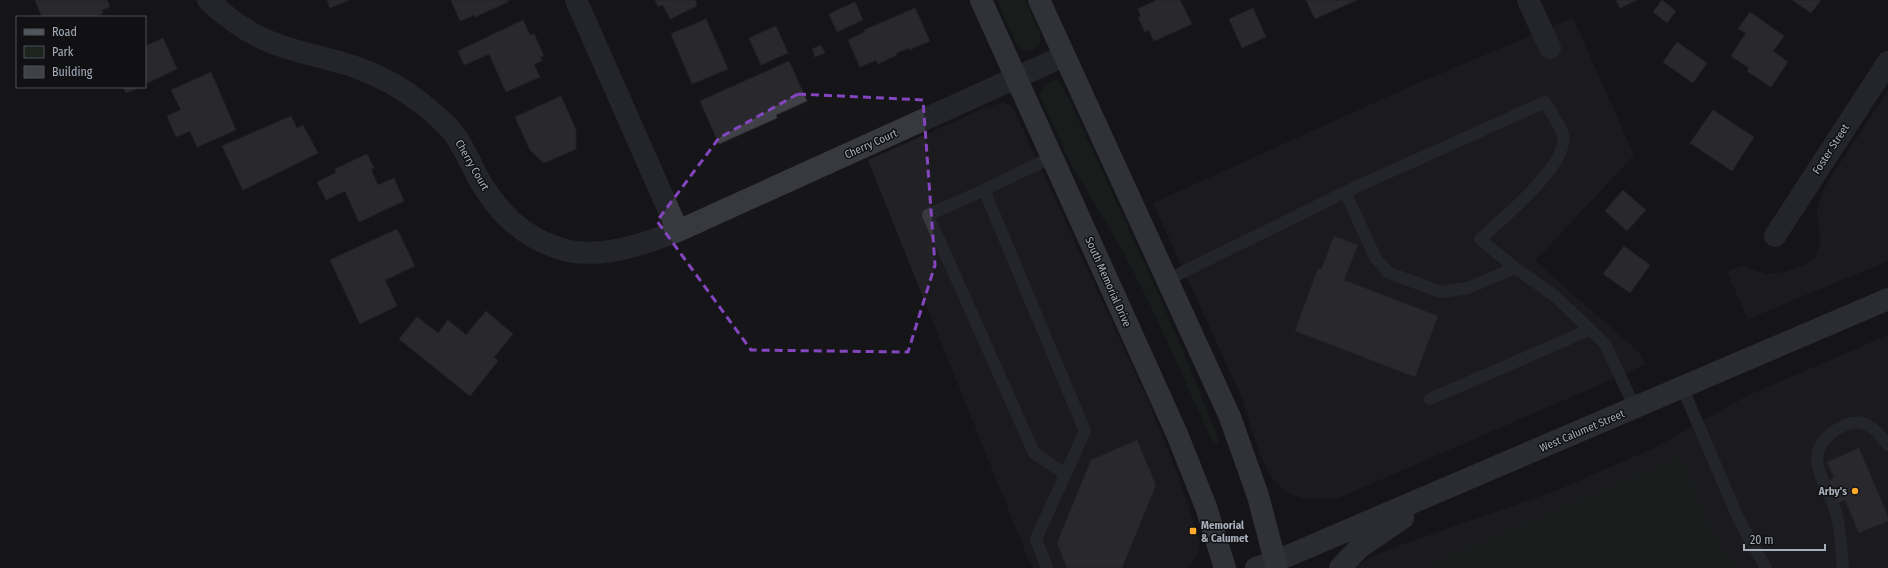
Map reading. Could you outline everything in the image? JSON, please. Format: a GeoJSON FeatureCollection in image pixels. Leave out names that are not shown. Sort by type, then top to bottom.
{"type":"FeatureCollection","features":[{"type":"Feature","properties":{"kind":"main road","name":"South Memorial Drive"},"geometry":{"type":"LineString","coordinates":[[981,0],[1177,434],[1206,507],[1225,568]]}},
{"type":"Feature","properties":{"kind":"main road"},"geometry":{"type":"LineString","coordinates":[[1039,0],[1230,417],[1258,496],[1269,566]]}},
{"type":"Feature","properties":{"kind":"main road","name":"West Calumet Street"},"geometry":{"type":"LineString","coordinates":[[1269,566],[1888,299]]}},
{"type":"Feature","properties":{"kind":"main road"},"geometry":{"type":"LineString","coordinates":[[1340,568],[1359,548],[1443,490]]}},
{"type":"Feature","properties":{"kind":"street","name":"Cherry Court"},"geometry":{"type":"LineString","coordinates":[[208,0],[220,11],[266,40],[286,48],[362,70],[393,85],[420,102],[440,119],[457,138],[480,180],[503,214],[522,231],[538,240],[559,249],[579,253],[603,252],[653,240],[678,231],[1064,56]]}},
{"type":"Feature","properties":{"kind":"street"},"geometry":{"type":"LineString","coordinates":[[576,0],[678,231]]}},
{"type":"Feature","properties":{"kind":"street"},"geometry":{"type":"LineString","coordinates":[[1528,0],[1550,48]]}},
{"type":"Feature","properties":{"kind":"street","name":"Foster Street"},"geometry":{"type":"LineString","coordinates":[[1775,236],[1888,62]]}},
{"type":"Feature","properties":{"kind":"lane"},"geometry":{"type":"LineString","coordinates":[[1167,280],[1345,192],[1545,102],[1563,135],[1560,156],[1530,194],[1480,239],[1515,268],[1555,296],[1605,344],[1635,408]]}},
{"type":"Feature","properties":{"kind":"lane"},"geometry":{"type":"LineString","coordinates":[[1052,158],[928,215],[1034,453],[1065,474]]}},
{"type":"Feature","properties":{"kind":"lane"},"geometry":{"type":"LineString","coordinates":[[984,190],[1085,431],[1036,539],[1047,568]]}},
{"type":"Feature","properties":{"kind":"lane"},"geometry":{"type":"LineString","coordinates":[[1345,192],[1376,259],[1388,273],[1441,292],[1468,288],[1515,268]]}},
{"type":"Feature","properties":{"kind":"lane"},"geometry":{"type":"LineString","coordinates":[[1430,399],[1589,330]]}},
{"type":"Feature","properties":{"kind":"lane"},"geometry":{"type":"LineString","coordinates":[[1682,389],[1739,520],[1766,568]]}},
{"type":"Feature","properties":{"kind":"lane"},"geometry":{"type":"LineString","coordinates":[[1843,568],[1837,515],[1819,469],[1818,452],[1822,443],[1829,435],[1853,422],[1859,422],[1875,429],[1888,445]]}},
{"type":"Feature","properties":{"kind":"highlighted area"},"geometry":{"type":"Polygon","coordinates":[[[798,94],[923,100],[935,265],[908,352],[751,350],[657,221],[719,138],[798,94]]]}},
{"type":"Feature","properties":{"kind":"shaded area"},"geometry":{"type":"Polygon","coordinates":[[[1573,18],[1634,155],[1535,261],[1640,353],[1645,365],[1336,499],[1304,499],[1288,493],[1273,480],[1260,455],[1241,396],[1153,203],[1416,84],[1573,18]]]}},
{"type":"Feature","properties":{"kind":"shaded area"},"geometry":{"type":"Polygon","coordinates":[[[1888,91],[1888,261],[1748,319],[1727,272],[1742,266],[1767,274],[1785,272],[1805,265],[1816,256],[1821,240],[1817,216],[1818,205],[1825,186],[1888,91]]]}},
{"type":"Feature","properties":{"kind":"shaded area"},"geometry":{"type":"Polygon","coordinates":[[[1004,102],[1013,108],[1144,392],[1178,475],[1200,543],[1197,556],[1187,568],[1032,568],[868,160],[985,108],[1004,102]]]}},
{"type":"Feature","properties":{"kind":"shaded area"},"geometry":{"type":"Polygon","coordinates":[[[1888,335],[1888,568],[1355,568],[1367,559],[1401,545],[1558,490],[1654,448],[1747,396],[1888,335]]]}},
{"type":"Feature","properties":{"kind":"green space"},"geometry":{"type":"Polygon","coordinates":[[[997,0],[1025,0],[1040,34],[1040,43],[1033,51],[1024,50],[1017,45],[997,0]]]}},
{"type":"Feature","properties":{"kind":"green space"},"geometry":{"type":"Polygon","coordinates":[[[1058,80],[1062,85],[1161,301],[1199,389],[1219,443],[1216,444],[1210,436],[1151,306],[1125,255],[1072,166],[1040,96],[1045,85],[1058,80]]]}},
{"type":"Feature","properties":{"kind":"green space"},"geometry":{"type":"Polygon","coordinates":[[[1681,457],[1708,525],[1736,568],[1421,568],[1681,457]]]}},
{"type":"Feature","properties":{"kind":"building"},"geometry":{"type":"Polygon","coordinates":[[[35,0],[107,0],[110,7],[102,10],[103,13],[96,16],[42,16],[35,0]]]}},
{"type":"Feature","properties":{"kind":"building"},"geometry":{"type":"Polygon","coordinates":[[[327,0],[349,0],[330,8],[327,0]]]}},
{"type":"Feature","properties":{"kind":"building"},"geometry":{"type":"Polygon","coordinates":[[[451,0],[508,0],[508,2],[475,17],[474,15],[460,21],[451,0]]]}},
{"type":"Feature","properties":{"kind":"building"},"geometry":{"type":"Polygon","coordinates":[[[655,0],[695,0],[697,6],[670,19],[663,5],[658,7],[655,0]]]}},
{"type":"Feature","properties":{"kind":"building"},"geometry":{"type":"Polygon","coordinates":[[[1157,0],[1180,0],[1192,24],[1154,41],[1149,30],[1145,32],[1138,17],[1141,16],[1138,9],[1157,0]]]}},
{"type":"Feature","properties":{"kind":"building"},"geometry":{"type":"Polygon","coordinates":[[[1306,0],[1357,0],[1315,19],[1306,0]]]}},
{"type":"Feature","properties":{"kind":"building"},"geometry":{"type":"Polygon","coordinates":[[[1616,0],[1637,0],[1620,8],[1616,0]]]}},
{"type":"Feature","properties":{"kind":"building"},"geometry":{"type":"Polygon","coordinates":[[[1662,0],[1676,11],[1667,23],[1653,12],[1662,0]]]}},
{"type":"Feature","properties":{"kind":"building"},"geometry":{"type":"Polygon","coordinates":[[[1792,0],[1821,0],[1811,13],[1792,0]]]}},
{"type":"Feature","properties":{"kind":"building"},"geometry":{"type":"Polygon","coordinates":[[[855,2],[863,20],[837,32],[829,14],[855,2]]]}},
{"type":"Feature","properties":{"kind":"building"},"geometry":{"type":"Polygon","coordinates":[[[915,8],[930,41],[909,50],[909,48],[896,53],[897,55],[878,64],[876,60],[860,67],[848,40],[865,32],[864,30],[915,8]]]}},
{"type":"Feature","properties":{"kind":"building"},"geometry":{"type":"Polygon","coordinates":[[[1253,8],[1266,37],[1242,48],[1229,19],[1253,8]]]}},
{"type":"Feature","properties":{"kind":"building"},"geometry":{"type":"Polygon","coordinates":[[[1750,12],[1784,36],[1773,51],[1788,62],[1771,87],[1747,71],[1749,68],[1731,56],[1746,33],[1738,29],[1750,12]]]}},
{"type":"Feature","properties":{"kind":"building"},"geometry":{"type":"Polygon","coordinates":[[[706,19],[728,69],[692,84],[671,34],[706,19]]]}},
{"type":"Feature","properties":{"kind":"building"},"geometry":{"type":"Polygon","coordinates":[[[523,20],[530,35],[534,34],[544,56],[540,57],[542,61],[534,64],[540,77],[506,92],[489,54],[464,65],[458,51],[523,20]]]}},
{"type":"Feature","properties":{"kind":"building"},"geometry":{"type":"Polygon","coordinates":[[[776,26],[788,53],[761,65],[749,38],[776,26]]]}},
{"type":"Feature","properties":{"kind":"building"},"geometry":{"type":"Polygon","coordinates":[[[163,38],[177,69],[146,84],[146,46],[163,38]]]}},
{"type":"Feature","properties":{"kind":"building"},"geometry":{"type":"Polygon","coordinates":[[[1677,42],[1707,63],[1693,83],[1663,62],[1677,42]]]}},
{"type":"Feature","properties":{"kind":"building"},"geometry":{"type":"Polygon","coordinates":[[[821,45],[825,53],[815,57],[812,49],[821,45]]]}},
{"type":"Feature","properties":{"kind":"building"},"geometry":{"type":"Polygon","coordinates":[[[789,61],[807,101],[776,115],[777,118],[719,144],[700,101],[789,61]]]}},
{"type":"Feature","properties":{"kind":"building"},"geometry":{"type":"Polygon","coordinates":[[[211,72],[236,130],[197,147],[190,131],[176,137],[167,116],[181,110],[171,90],[211,72]]]}},
{"type":"Feature","properties":{"kind":"building"},"geometry":{"type":"Polygon","coordinates":[[[124,88],[138,88],[126,93],[124,88]]]}},
{"type":"Feature","properties":{"kind":"building"},"geometry":{"type":"Polygon","coordinates":[[[561,96],[576,130],[576,149],[544,163],[530,150],[515,117],[561,96]]]}},
{"type":"Feature","properties":{"kind":"building"},"geometry":{"type":"Polygon","coordinates":[[[1713,110],[1754,137],[1732,171],[1690,143],[1713,110]]]}},
{"type":"Feature","properties":{"kind":"building"},"geometry":{"type":"Polygon","coordinates":[[[291,116],[297,128],[303,125],[318,153],[243,190],[222,146],[291,116]]]}},
{"type":"Feature","properties":{"kind":"building"},"geometry":{"type":"Polygon","coordinates":[[[367,154],[374,168],[371,169],[378,185],[394,178],[404,201],[359,222],[345,191],[326,200],[317,182],[336,173],[335,169],[367,154]]]}},
{"type":"Feature","properties":{"kind":"building"},"geometry":{"type":"Polygon","coordinates":[[[1623,190],[1646,210],[1627,231],[1605,211],[1623,190]]]}},
{"type":"Feature","properties":{"kind":"building"},"geometry":{"type":"Polygon","coordinates":[[[397,229],[415,266],[385,280],[397,306],[360,324],[330,260],[397,229]]]}},
{"type":"Feature","properties":{"kind":"building"},"geometry":{"type":"Polygon","coordinates":[[[1334,236],[1358,245],[1344,280],[1438,316],[1415,377],[1295,331],[1318,268],[1321,270],[1334,236]]]}},
{"type":"Feature","properties":{"kind":"building"},"geometry":{"type":"Polygon","coordinates":[[[1624,246],[1650,265],[1630,293],[1603,274],[1624,246]]]}},
{"type":"Feature","properties":{"kind":"building"},"geometry":{"type":"Polygon","coordinates":[[[486,311],[513,334],[494,357],[498,361],[470,396],[399,339],[417,317],[438,333],[448,320],[466,335],[486,311]]]}},
{"type":"Feature","properties":{"kind":"building"},"geometry":{"type":"Polygon","coordinates":[[[1137,440],[1156,485],[1122,568],[1067,568],[1057,543],[1091,460],[1137,440]]]}},
{"type":"Feature","properties":{"kind":"building","name":"Arby's"},"geometry":{"type":"Polygon","coordinates":[[[1859,448],[1888,516],[1888,521],[1859,533],[1845,500],[1838,503],[1828,481],[1834,478],[1827,462],[1859,448]]]}},
{"type":"Feature","properties":{"kind":"place","name":"Arby's"},"geometry":{"type":"Point","coordinates":[1855,491]}},
{"type":"Feature","properties":{"kind":"place","name":"Memorial & Calumet"},"geometry":{"type":"Point","coordinates":[1193,531]}}]}
